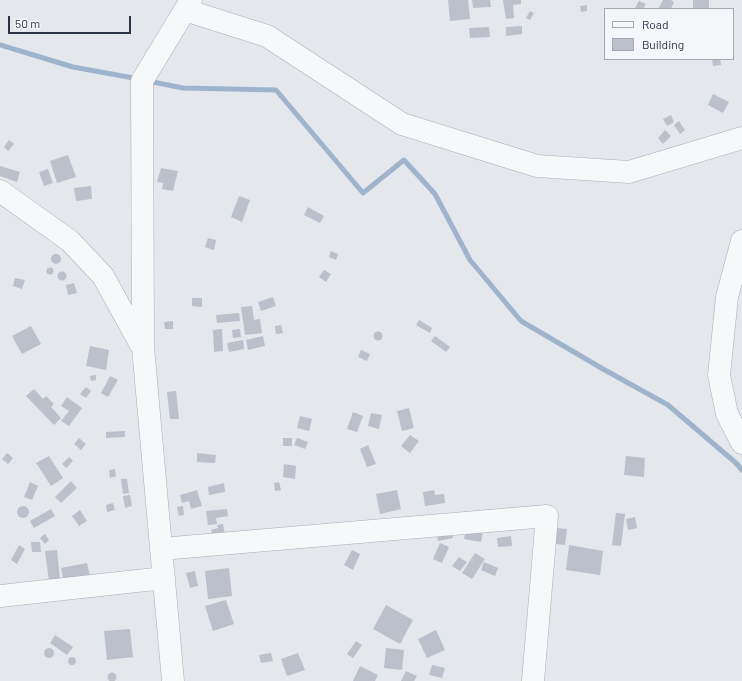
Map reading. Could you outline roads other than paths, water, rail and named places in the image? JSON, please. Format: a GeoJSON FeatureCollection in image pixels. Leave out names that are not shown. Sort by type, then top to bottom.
{"type":"FeatureCollection","features":[{"type":"Feature","properties":{"kind":"street"},"geometry":{"type":"LineString","coordinates":[[173,681],[143,347],[142,81],[188,5],[267,36],[402,124],[538,166],[629,172],[742,138]]}},
{"type":"Feature","properties":{"kind":"street"},"geometry":{"type":"LineString","coordinates":[[0,191],[70,241],[97,270],[102,276],[143,347]]}},
{"type":"Feature","properties":{"kind":"street"},"geometry":{"type":"LineString","coordinates":[[742,240],[727,297],[719,375],[727,414],[742,443]]}},
{"type":"Feature","properties":{"kind":"street"},"geometry":{"type":"LineString","coordinates":[[161,549],[547,516],[533,681]]}},
{"type":"Feature","properties":{"kind":"street"},"geometry":{"type":"LineString","coordinates":[[0,596],[164,578]]}},
{"type":"Feature","properties":{"kind":"waterway"},"geometry":{"type":"LineString","coordinates":[[0,45],[73,67],[139,79]]}},
{"type":"Feature","properties":{"kind":"waterway"},"geometry":{"type":"LineString","coordinates":[[148,81],[183,88],[276,90],[363,193],[404,160],[435,194],[470,260],[521,321],[668,405],[736,463],[742,470]]}}]}
